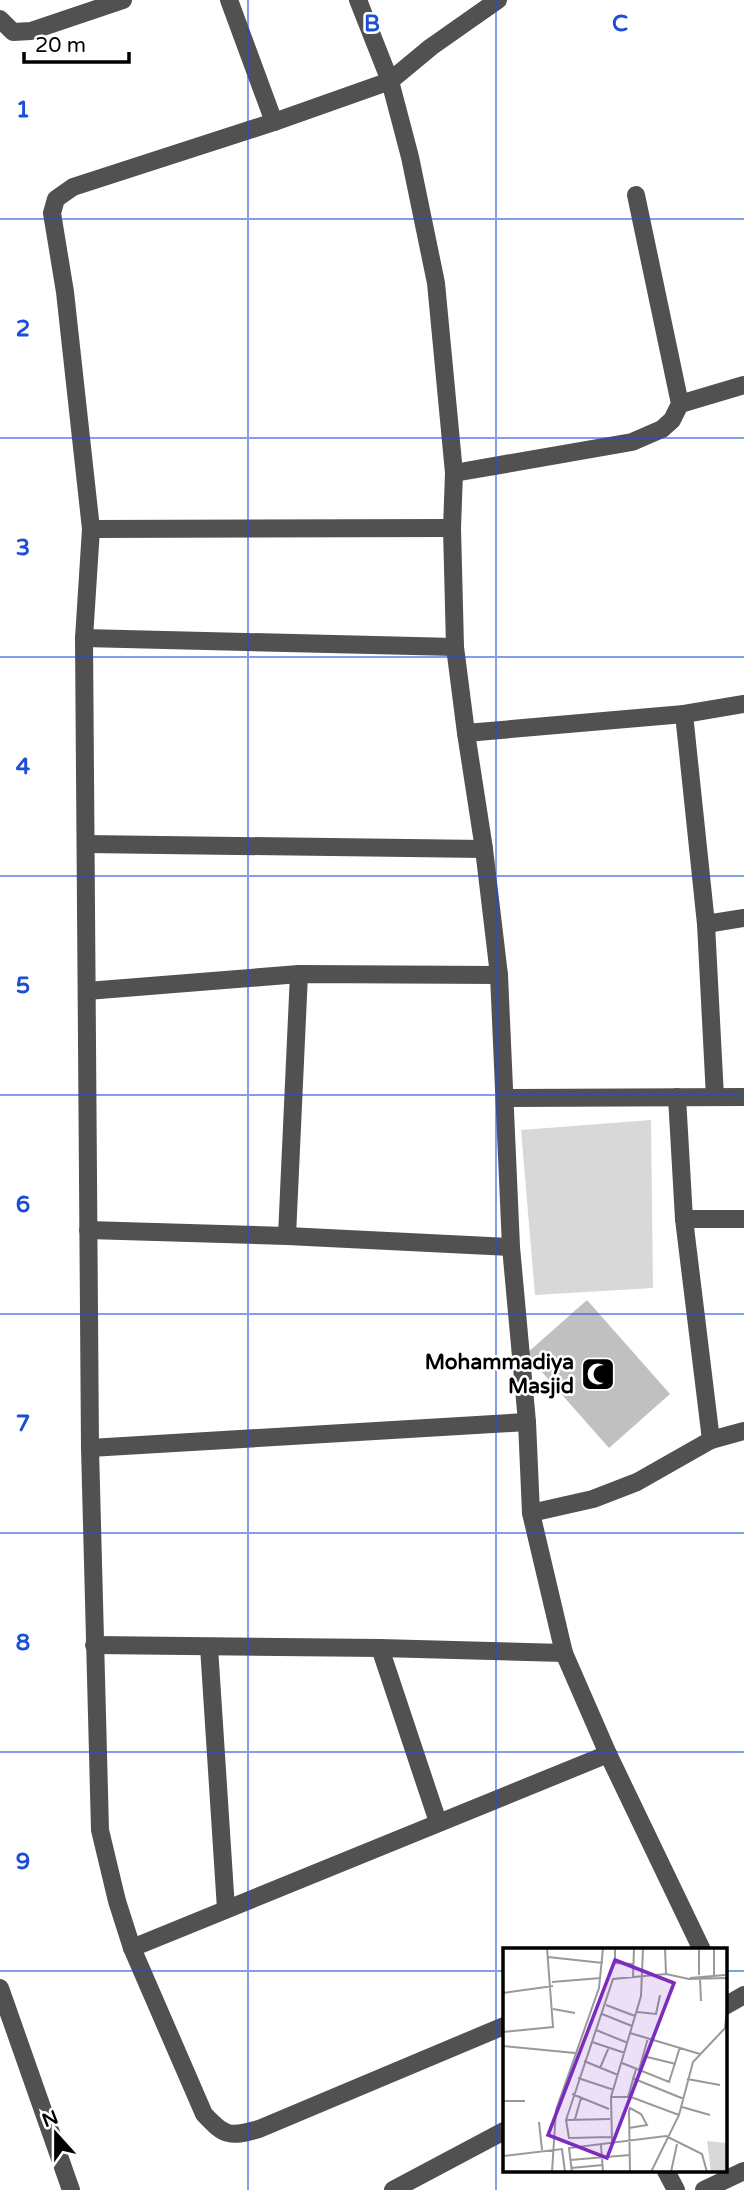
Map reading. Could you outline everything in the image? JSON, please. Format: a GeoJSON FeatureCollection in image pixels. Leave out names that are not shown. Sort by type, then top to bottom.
{"type":"FeatureCollection","features":[{"type":"Feature","properties":{"kind":"street"},"geometry":{"type":"LineString","coordinates":[[0,19],[13,32],[31,31],[123,0]]}},
{"type":"Feature","properties":{"kind":"street"},"geometry":{"type":"LineString","coordinates":[[229,0],[274,122]]}},
{"type":"Feature","properties":{"kind":"street"},"geometry":{"type":"LineString","coordinates":[[358,0],[390,81],[410,157],[436,283],[454,473],[452,528],[455,646],[499,975],[511,1247],[527,1422],[531,1513],[564,1654],[694,1948]]}},
{"type":"Feature","properties":{"kind":"street"},"geometry":{"type":"LineString","coordinates":[[498,0],[431,47],[390,81],[74,187],[56,199],[52,213],[65,292],[91,529],[84,638],[90,1448],[100,1830],[117,1901],[132,1948],[204,2114],[218,2130],[228,2134],[238,2135],[260,2129],[503,2026]]}},
{"type":"Feature","properties":{"kind":"street"},"geometry":{"type":"LineString","coordinates":[[454,473],[632,442],[662,429],[672,419],[680,404],[636,195]]}},
{"type":"Feature","properties":{"kind":"street"},"geometry":{"type":"LineString","coordinates":[[680,404],[744,385]]}},
{"type":"Feature","properties":{"kind":"street"},"geometry":{"type":"LineString","coordinates":[[91,529],[452,528]]}},
{"type":"Feature","properties":{"kind":"street"},"geometry":{"type":"LineString","coordinates":[[84,638],[455,646]]}},
{"type":"Feature","properties":{"kind":"street"},"geometry":{"type":"LineString","coordinates":[[466,733],[684,714],[744,704]]}},
{"type":"Feature","properties":{"kind":"street"},"geometry":{"type":"LineString","coordinates":[[684,714],[706,924],[715,1097]]}},
{"type":"Feature","properties":{"kind":"street"},"geometry":{"type":"LineString","coordinates":[[86,844],[484,849]]}},
{"type":"Feature","properties":{"kind":"street"},"geometry":{"type":"LineString","coordinates":[[706,924],[744,918]]}},
{"type":"Feature","properties":{"kind":"street"},"geometry":{"type":"LineString","coordinates":[[87,991],[299,974],[499,975]]}},
{"type":"Feature","properties":{"kind":"street"},"geometry":{"type":"LineString","coordinates":[[287,1236],[299,974]]}},
{"type":"Feature","properties":{"kind":"street"},"geometry":{"type":"LineString","coordinates":[[677,1097],[684,1219],[711,1440]]}},
{"type":"Feature","properties":{"kind":"street"},"geometry":{"type":"LineString","coordinates":[[506,1098],[744,1097]]}},
{"type":"Feature","properties":{"kind":"street"},"geometry":{"type":"LineString","coordinates":[[684,1219],[744,1219]]}},
{"type":"Feature","properties":{"kind":"street"},"geometry":{"type":"LineString","coordinates":[[88,1230],[511,1247]]}},
{"type":"Feature","properties":{"kind":"street"},"geometry":{"type":"LineString","coordinates":[[90,1448],[527,1422]]}},
{"type":"Feature","properties":{"kind":"street"},"geometry":{"type":"LineString","coordinates":[[531,1513],[593,1499],[637,1482],[711,1440],[744,1431]]}},
{"type":"Feature","properties":{"kind":"street"},"geometry":{"type":"LineString","coordinates":[[94,1645],[380,1648],[564,1654]]}},
{"type":"Feature","properties":{"kind":"street"},"geometry":{"type":"LineString","coordinates":[[209,1647],[226,1909]]}},
{"type":"Feature","properties":{"kind":"street"},"geometry":{"type":"LineString","coordinates":[[380,1648],[438,1822]]}},
{"type":"Feature","properties":{"kind":"street"},"geometry":{"type":"LineString","coordinates":[[132,1948],[608,1754]]}},
{"type":"Feature","properties":{"kind":"street"},"geometry":{"type":"LineString","coordinates":[[0,1988],[71,2190]]}},
{"type":"Feature","properties":{"kind":"street"},"geometry":{"type":"LineString","coordinates":[[393,2190],[503,2132]]}},
{"type":"Feature","properties":{"kind":"street"},"geometry":{"type":"LineString","coordinates":[[704,2190],[744,2171]]}},
{"type":"Feature","properties":{"kind":"street"},"geometry":{"type":"LineString","coordinates":[[667,2172],[676,2190]]}},
{"type":"Feature","properties":{"kind":"shaded area"},"geometry":{"type":"Polygon","coordinates":[[[651,1120],[653,1288],[535,1295],[521,1130],[651,1120]]]}},
{"type":"Feature","properties":{"kind":"building","name":"Mohammadiya Masjid"},"geometry":{"type":"Polygon","coordinates":[[[587,1300],[670,1394],[609,1448],[526,1354],[587,1300]]]}},
{"type":"Feature","properties":{"kind":"place","name":"Mohammadiya Masjid"},"geometry":{"type":"Point","coordinates":[598,1374]}}]}
